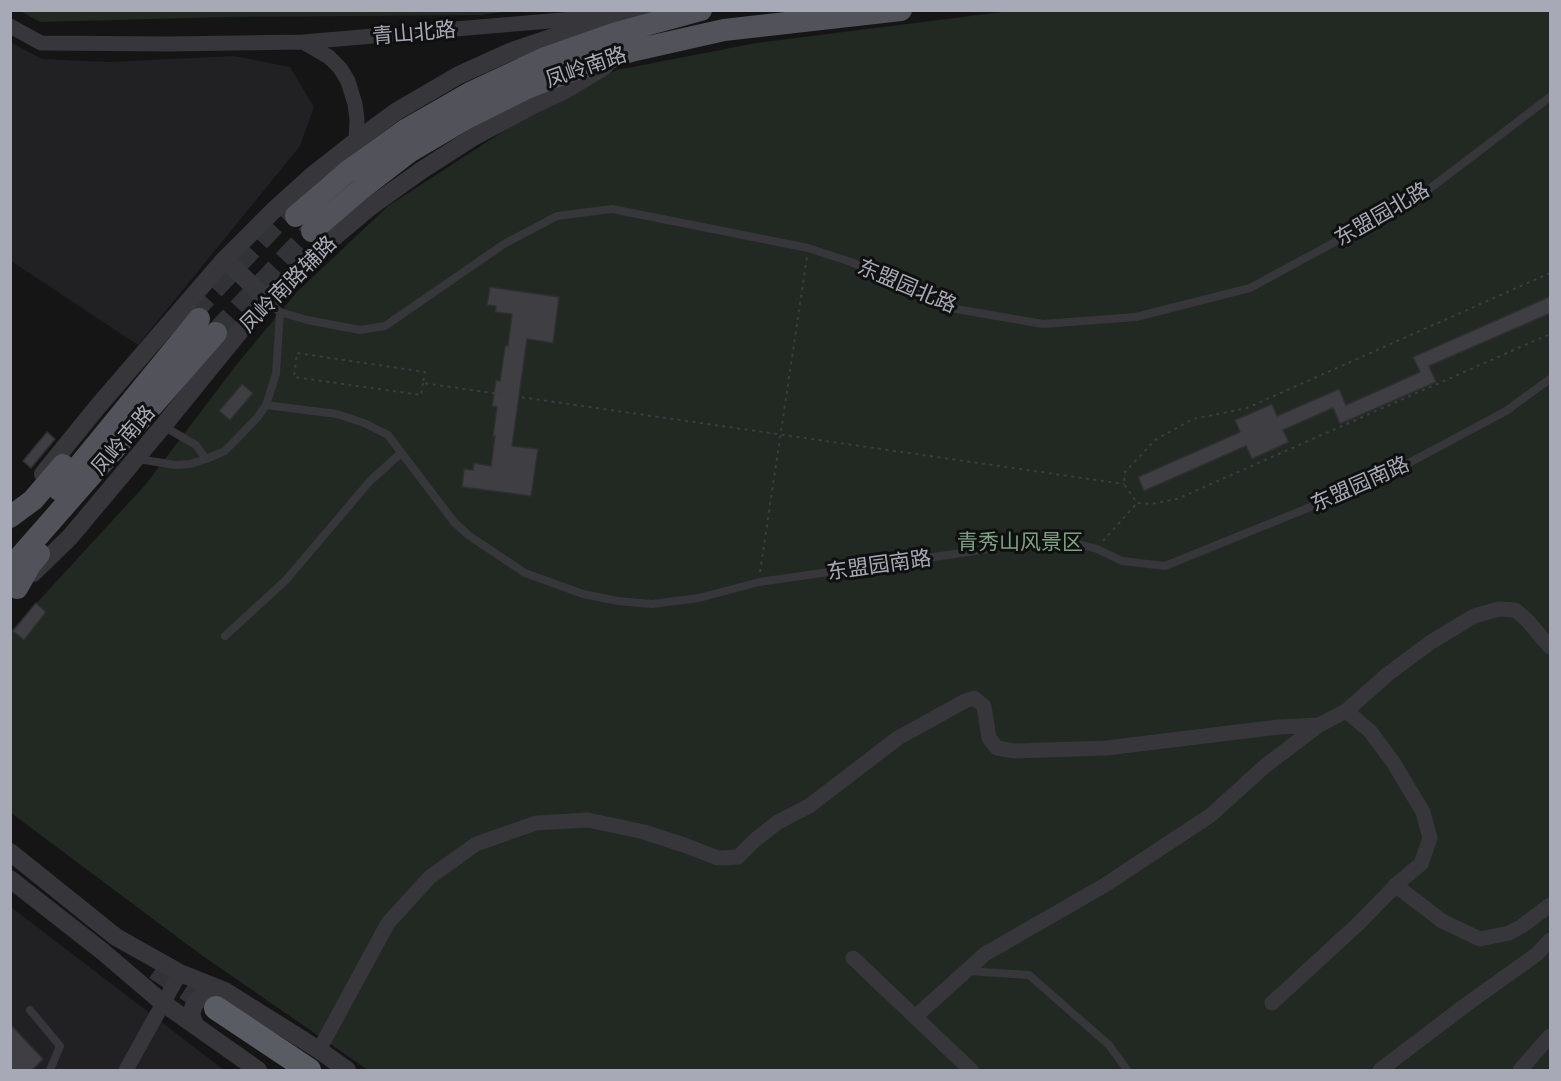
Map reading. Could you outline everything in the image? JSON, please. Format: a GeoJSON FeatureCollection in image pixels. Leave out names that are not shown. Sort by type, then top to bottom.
{"type":"FeatureCollection","features":[{"type":"Feature","properties":{"kind":"highway"},"geometry":{"type":"LineString","coordinates":[[211,1011],[314,1060]]}},
{"type":"Feature","properties":{"kind":"highway"},"geometry":{"type":"LineString","coordinates":[[211,1011],[284,1071]]}},
{"type":"Feature","properties":{"kind":"main road","name":"凤岭南路"},"geometry":{"type":"LineString","coordinates":[[299,219],[342,164],[402,120],[463,84],[532,53],[612,24],[691,10]]}},
{"type":"Feature","properties":{"kind":"main road","name":"凤岭南路"},"geometry":{"type":"LineString","coordinates":[[299,219],[347,172],[398,135],[470,93],[545,58],[613,34],[701,10]]}},
{"type":"Feature","properties":{"kind":"main road","name":"凤岭南路"},"geometry":{"type":"LineString","coordinates":[[299,219],[361,189],[409,152],[465,118],[527,88],[570,71],[632,51],[724,30],[901,10]]}},
{"type":"Feature","properties":{"kind":"main road","name":"凤岭南路"},"geometry":{"type":"LineString","coordinates":[[202,322],[182,372],[16,533],[202,322]]}},
{"type":"Feature","properties":{"kind":"main road"},"geometry":{"type":"LineString","coordinates":[[13,584],[151,422],[182,372]]}},
{"type":"Feature","properties":{"kind":"main road"},"geometry":{"type":"LineString","coordinates":[[13,584],[16,533]]}},
{"type":"Feature","properties":{"kind":"street","name":"青山北路"},"geometry":{"type":"LineString","coordinates":[[10,26],[41,43],[303,42],[668,10]]}},
{"type":"Feature","properties":{"kind":"street"},"geometry":{"type":"LineString","coordinates":[[16,533],[99,405],[225,259],[314,174],[397,111],[459,75],[512,51],[616,16]]}},
{"type":"Feature","properties":{"kind":"street"},"geometry":{"type":"LineString","coordinates":[[303,42],[329,57],[348,81],[357,119],[356,141]]}},
{"type":"Feature","properties":{"kind":"street","name":"凤岭南路辅路"},"geometry":{"type":"LineString","coordinates":[[13,584],[70,537],[266,299],[321,248],[370,207],[475,136],[565,90],[632,51]]}},
{"type":"Feature","properties":{"kind":"street"},"geometry":{"type":"LineString","coordinates":[[225,259],[266,299]]}},
{"type":"Feature","properties":{"kind":"street"},"geometry":{"type":"LineString","coordinates":[[915,1017],[985,954],[1105,885],[1211,815],[1265,766],[1319,725],[1346,711],[1388,674],[1431,642],[1474,616],[1499,609],[1515,610],[1551,647]]}},
{"type":"Feature","properties":{"kind":"street"},"geometry":{"type":"LineString","coordinates":[[347,1071],[314,1060],[388,923],[430,878],[476,844],[536,823],[588,820],[644,832],[718,858],[738,857],[778,822],[809,806],[898,738],[974,698],[984,706],[989,738],[997,748],[1015,751],[1106,748],[1279,727],[1319,725]]}},
{"type":"Feature","properties":{"kind":"street"},"geometry":{"type":"LineString","coordinates":[[1272,1003],[1358,924],[1395,885],[1421,864],[1430,838],[1423,812],[1393,762],[1370,731],[1346,711]]}},
{"type":"Feature","properties":{"kind":"street"},"geometry":{"type":"LineString","coordinates":[[10,852],[116,937],[180,973],[258,1071]]}},
{"type":"Feature","properties":{"kind":"street"},"geometry":{"type":"LineString","coordinates":[[10,879],[102,951],[163,1003],[211,1011]]}},
{"type":"Feature","properties":{"kind":"street"},"geometry":{"type":"LineString","coordinates":[[1395,885],[1442,921],[1480,939],[1509,933],[1551,905]]}},
{"type":"Feature","properties":{"kind":"street"},"geometry":{"type":"LineString","coordinates":[[1380,1071],[1467,1004],[1538,954],[1551,940]]}},
{"type":"Feature","properties":{"kind":"street"},"geometry":{"type":"LineString","coordinates":[[853,958],[971,1071]]}},
{"type":"Feature","properties":{"kind":"street"},"geometry":{"type":"LineString","coordinates":[[126,1071],[180,973]]}},
{"type":"Feature","properties":{"kind":"street"},"geometry":{"type":"LineString","coordinates":[[1521,1071],[1551,1036]]}},
{"type":"Feature","properties":{"kind":"lane","name":"东盟园北路"},"geometry":{"type":"LineString","coordinates":[[280,312],[307,320],[360,330],[385,326],[504,244],[557,216],[612,209],[808,248],[851,262],[956,309],[1043,324],[1136,316],[1250,288],[1420,196],[1551,97]]}},
{"type":"Feature","properties":{"kind":"lane"},"geometry":{"type":"LineString","coordinates":[[136,459],[175,465],[190,464],[206,459],[225,451],[257,418],[266,405],[276,374],[280,312],[266,299]]}},
{"type":"Feature","properties":{"kind":"lane","name":"东盟园南路"},"geometry":{"type":"LineString","coordinates":[[266,405],[336,414],[364,423],[388,435],[454,522],[468,535],[525,573],[583,594],[618,601],[652,604],[699,598],[759,582],[1059,539],[1097,549],[1122,561],[1166,566],[1377,480],[1506,411],[1551,379]]}},
{"type":"Feature","properties":{"kind":"lane"},"geometry":{"type":"LineString","coordinates":[[163,426],[196,445],[206,459]]}},
{"type":"Feature","properties":{"kind":"lane"},"geometry":{"type":"LineString","coordinates":[[225,636],[286,580],[370,481],[401,453]]}},
{"type":"Feature","properties":{"kind":"lane"},"geometry":{"type":"LineString","coordinates":[[967,971],[1029,975],[1108,1045],[1127,1071]]}},
{"type":"Feature","properties":{"kind":"lane"},"geometry":{"type":"LineString","coordinates":[[30,1010],[60,1046],[50,1071]]}},
{"type":"Feature","properties":{"kind":"path"},"geometry":{"type":"LineString","coordinates":[[759,582],[808,248]]}},
{"type":"Feature","properties":{"kind":"path"},"geometry":{"type":"LineString","coordinates":[[1137,503],[1124,484],[1125,472],[1155,440],[1193,419],[1246,408],[1551,273]]}},
{"type":"Feature","properties":{"kind":"path"},"geometry":{"type":"LineString","coordinates":[[1137,503],[1150,504],[1177,499],[1551,334]]}},
{"type":"Feature","properties":{"kind":"path"},"geometry":{"type":"LineString","coordinates":[[297,353],[425,372],[423,383],[421,395],[294,377],[297,353]]}},
{"type":"Feature","properties":{"kind":"path"},"geometry":{"type":"LineString","coordinates":[[423,383],[1124,484]]}},
{"type":"Feature","properties":{"kind":"path"},"geometry":{"type":"LineString","coordinates":[[1097,549],[1137,503]]}},
{"type":"Feature","properties":{"kind":"shaded area"},"geometry":{"type":"Polygon","coordinates":[[[10,42],[42,59],[109,62],[234,56],[290,67],[314,107],[300,146],[138,345],[11,261],[10,42]]]}},
{"type":"Feature","properties":{"kind":"shaded area"},"geometry":{"type":"Polygon","coordinates":[[[11,907],[224,1070],[11,1070],[11,907]]]}},
{"type":"Feature","properties":{"kind":"green space"},"geometry":{"type":"Polygon","coordinates":[[[20,11],[509,11],[481,15],[226,17],[40,22],[20,11]]]}},
{"type":"Feature","properties":{"kind":"green space","name":"青秀山风景区"},"geometry":{"type":"Polygon","coordinates":[[[1010,11],[1550,11],[1550,1070],[368,1070],[200,954],[11,813],[10,632],[146,484],[237,364],[296,293],[388,206],[527,116],[617,70],[756,43],[1010,11]]]}},
{"type":"Feature","properties":{"kind":"building"},"geometry":{"type":"Polygon","coordinates":[[[490,287],[559,297],[553,343],[527,339],[512,446],[538,449],[531,496],[462,487],[464,469],[473,470],[474,463],[491,466],[497,407],[492,406],[496,380],[500,381],[505,346],[508,346],[512,314],[495,312],[496,306],[487,305],[490,287]]]}},
{"type":"Feature","properties":{"kind":"building"},"geometry":{"type":"Polygon","coordinates":[[[1551,296],[1551,313],[1429,366],[1436,382],[1340,424],[1333,408],[1283,430],[1289,442],[1252,459],[1246,446],[1144,491],[1138,477],[1240,432],[1235,420],[1272,404],[1277,416],[1339,389],[1346,405],[1420,372],[1413,357],[1551,296]]]}},
{"type":"Feature","properties":{"kind":"building"},"geometry":{"type":"Polygon","coordinates":[[[242,384],[253,393],[230,420],[219,411],[242,384]]]}},
{"type":"Feature","properties":{"kind":"building"},"geometry":{"type":"Polygon","coordinates":[[[47,432],[55,439],[31,468],[23,461],[47,432]]]}},
{"type":"Feature","properties":{"kind":"building"},"geometry":{"type":"Polygon","coordinates":[[[36,603],[46,612],[24,640],[13,631],[36,603]]]}},
{"type":"Feature","properties":{"kind":"building"},"geometry":{"type":"Polygon","coordinates":[[[10,1024],[43,1059],[31,1071],[10,1071],[10,1024]]]}},
{"type":"Feature","properties":{"kind":"tunnel"},"geometry":{"type":"LineString","coordinates":[[191,313],[288,210]]}},
{"type":"Feature","properties":{"kind":"tunnel"},"geometry":{"type":"LineString","coordinates":[[216,333],[312,231]]}},
{"type":"Feature","properties":{"kind":"tunnel"},"geometry":{"type":"LineString","coordinates":[[156,968],[216,1008]]}}]}
